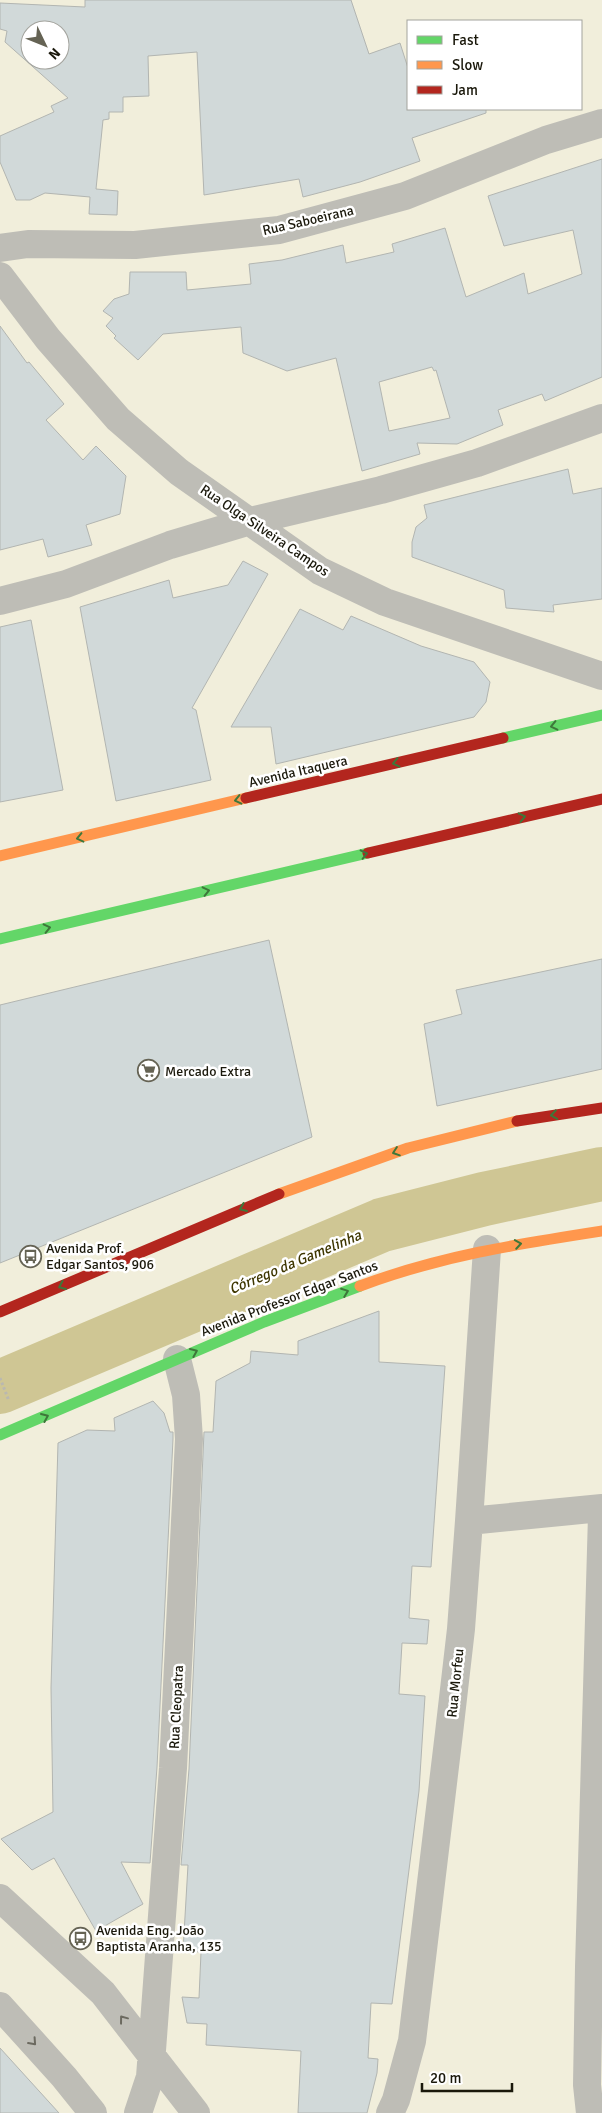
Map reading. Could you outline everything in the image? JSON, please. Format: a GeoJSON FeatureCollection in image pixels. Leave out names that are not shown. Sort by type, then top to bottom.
{"type":"FeatureCollection","features":[{"type":"Feature","properties":{"kind":"main road","name":"Avenida Itaquera"},"geometry":{"type":"LineString","coordinates":[[0,856],[602,715]]}},
{"type":"Feature","properties":{"kind":"main road"},"geometry":{"type":"LineString","coordinates":[[0,939],[602,799]]}},
{"type":"Feature","properties":{"kind":"main road"},"geometry":{"type":"LineString","coordinates":[[0,1312],[278,1194],[408,1148],[504,1123],[602,1108]]}},
{"type":"Feature","properties":{"kind":"main road","name":"Avenida Professor Edgar Santos"},"geometry":{"type":"LineString","coordinates":[[0,1435],[264,1322],[402,1270],[487,1249],[602,1231]]}},
{"type":"Feature","properties":{"kind":"street","name":"Rua Saboeirana"},"geometry":{"type":"LineString","coordinates":[[0,248],[28,244],[135,244],[279,230],[405,196],[546,140],[602,123]]}},
{"type":"Feature","properties":{"kind":"street","name":"Rua Olga Silveira Campos"},"geometry":{"type":"LineString","coordinates":[[0,276],[48,339],[118,419],[180,472],[320,571],[385,602],[602,676]]}},
{"type":"Feature","properties":{"kind":"street"},"geometry":{"type":"LineString","coordinates":[[0,601],[66,584],[170,545],[250,520],[381,490],[477,463],[602,418]]}},
{"type":"Feature","properties":{"kind":"street","name":"Rua Morfeu"},"geometry":{"type":"LineString","coordinates":[[390,2113],[396,2100],[412,2041],[456,1676],[469,1521],[487,1249]]}},
{"type":"Feature","properties":{"kind":"street","name":"Rua Cleopatra"},"geometry":{"type":"LineString","coordinates":[[138,2113],[150,2077],[150,2055],[173,1768],[189,1439],[186,1395],[177,1359]]}},
{"type":"Feature","properties":{"kind":"street"},"geometry":{"type":"LineString","coordinates":[[469,1521],[602,1508]]}},
{"type":"Feature","properties":{"kind":"street"},"geometry":{"type":"LineString","coordinates":[[590,2113],[587,2085],[589,1967],[602,1515]]}},
{"type":"Feature","properties":{"kind":"street"},"geometry":{"type":"LineString","coordinates":[[0,1898],[103,1993],[196,2113]]}},
{"type":"Feature","properties":{"kind":"street"},"geometry":{"type":"LineString","coordinates":[[0,2006],[64,2077],[93,2113]]}},
{"type":"Feature","properties":{"kind":"path"},"geometry":{"type":"LineString","coordinates":[[0,1378],[11,1407]]}},
{"type":"Feature","properties":{"kind":"building"},"geometry":{"type":"Polygon","coordinates":[[[85,0],[351,0],[369,54],[400,43],[407,65],[407,110],[486,110],[486,113],[412,138],[420,161],[360,182],[303,197],[299,179],[204,195],[197,52],[148,56],[149,96],[123,97],[123,112],[109,112],[109,119],[103,120],[96,189],[118,191],[117,215],[89,214],[90,197],[45,193],[30,200],[16,200],[0,162],[0,136],[54,112],[51,106],[68,98],[36,70],[70,70],[70,20],[20,20],[20,55],[5,42],[7,31],[0,29],[0,3],[85,7],[85,0]]]}},
{"type":"Feature","properties":{"kind":"building"},"geometry":{"type":"Polygon","coordinates":[[[602,159],[602,377],[545,401],[542,394],[498,410],[503,425],[457,444],[417,443],[420,454],[362,471],[336,358],[287,371],[243,353],[241,327],[163,334],[138,360],[114,338],[116,336],[106,326],[113,318],[103,311],[114,299],[129,294],[130,272],[186,272],[187,290],[251,284],[249,264],[282,260],[343,245],[346,263],[394,252],[392,244],[445,228],[466,297],[524,273],[528,294],[582,274],[573,230],[504,246],[488,196],[602,159]],[[432,367],[379,382],[389,431],[450,418],[436,370],[434,371],[432,367]]]}},
{"type":"Feature","properties":{"kind":"building"},"geometry":{"type":"Polygon","coordinates":[[[0,326],[27,363],[29,362],[64,404],[46,420],[83,460],[96,446],[126,476],[120,514],[86,525],[92,545],[48,557],[43,539],[0,550],[0,326]]]}},
{"type":"Feature","properties":{"kind":"building"},"geometry":{"type":"Polygon","coordinates":[[[568,469],[573,494],[602,488],[602,599],[553,605],[554,612],[506,608],[504,590],[412,557],[412,542],[416,527],[427,518],[424,505],[568,469]]]}},
{"type":"Feature","properties":{"kind":"building"},"geometry":{"type":"Polygon","coordinates":[[[243,561],[268,574],[192,708],[196,710],[211,780],[116,801],[80,607],[169,580],[173,598],[228,585],[243,561]]]}},
{"type":"Feature","properties":{"kind":"building"},"geometry":{"type":"Polygon","coordinates":[[[300,609],[343,630],[351,616],[421,646],[474,662],[490,682],[486,702],[474,717],[276,764],[271,727],[231,727],[300,609]]]}},
{"type":"Feature","properties":{"kind":"building"},"geometry":{"type":"Polygon","coordinates":[[[31,620],[63,790],[0,802],[0,627],[31,620]]]}},
{"type":"Feature","properties":{"kind":"building","name":"Mercado Extra"},"geometry":{"type":"Polygon","coordinates":[[[269,940],[312,1137],[0,1263],[0,1005],[269,940]]]}},
{"type":"Feature","properties":{"kind":"building"},"geometry":{"type":"Polygon","coordinates":[[[602,959],[602,1069],[437,1106],[424,1024],[462,1014],[456,990],[602,959]]]}},
{"type":"Feature","properties":{"kind":"building"},"geometry":{"type":"Polygon","coordinates":[[[379,1311],[379,1362],[445,1366],[431,1567],[412,1566],[409,1618],[429,1620],[427,1644],[402,1643],[399,1694],[425,1696],[419,1791],[392,2004],[371,2003],[368,2058],[378,2059],[377,2073],[367,2113],[298,2113],[301,2051],[206,2045],[207,2024],[187,2023],[182,1997],[199,1998],[201,1952],[183,1951],[188,1865],[181,1865],[189,1769],[204,1432],[213,1432],[216,1381],[250,1363],[251,1351],[298,1355],[298,1341],[379,1311]]]}},
{"type":"Feature","properties":{"kind":"building"},"geometry":{"type":"Polygon","coordinates":[[[153,1401],[164,1413],[170,1432],[173,1432],[173,1439],[157,1767],[150,1863],[121,1862],[143,1904],[96,1931],[54,1858],[32,1870],[1,1839],[53,1812],[51,1688],[58,1443],[87,1430],[115,1431],[114,1418],[153,1401]]]}},
{"type":"Feature","properties":{"kind":"building"},"geometry":{"type":"Polygon","coordinates":[[[0,2048],[59,2113],[0,2113],[0,2048]]]}},
{"type":"Feature","properties":{"kind":"waterway","name":"Córrego da Gamelinha"},"geometry":{"type":"LineString","coordinates":[[0,1387],[382,1225],[484,1199],[602,1174]]}},
{"type":"Feature","properties":{"kind":"traffic: fast"},"geometry":{"type":"LineString","coordinates":[[503,738],[602,715]]}},
{"type":"Feature","properties":{"kind":"traffic: fast"},"geometry":{"type":"LineString","coordinates":[[0,939],[368,853]]}},
{"type":"Feature","properties":{"kind":"traffic: fast"},"geometry":{"type":"LineString","coordinates":[[0,1435],[264,1322],[360,1286]]}},
{"type":"Feature","properties":{"kind":"traffic: slow"},"geometry":{"type":"LineString","coordinates":[[0,856],[246,798]]}},
{"type":"Feature","properties":{"kind":"traffic: slow"},"geometry":{"type":"LineString","coordinates":[[279,1194],[408,1148],[517,1121]]}},
{"type":"Feature","properties":{"kind":"traffic: slow"},"geometry":{"type":"LineString","coordinates":[[360,1286],[420,1267],[479,1252],[602,1231]]}},
{"type":"Feature","properties":{"kind":"traffic: jam"},"geometry":{"type":"LineString","coordinates":[[246,798],[503,738]]}},
{"type":"Feature","properties":{"kind":"traffic: jam"},"geometry":{"type":"LineString","coordinates":[[368,853],[602,799]]}},
{"type":"Feature","properties":{"kind":"traffic: jam"},"geometry":{"type":"LineString","coordinates":[[517,1121],[602,1108]]}},
{"type":"Feature","properties":{"kind":"traffic: jam"},"geometry":{"type":"LineString","coordinates":[[0,1312],[279,1194]]}},
{"type":"Feature","properties":{"kind":"place","name":"Mercado Extra"},"geometry":{"type":"Point","coordinates":[149,1071]}},
{"type":"Feature","properties":{"kind":"place","name":"Avenida Prof. Edgar Santos, 906"},"geometry":{"type":"Point","coordinates":[30,1256]}},
{"type":"Feature","properties":{"kind":"place","name":"Avenida Eng. João Baptista Aranha, 135"},"geometry":{"type":"Point","coordinates":[80,1938]}}]}
